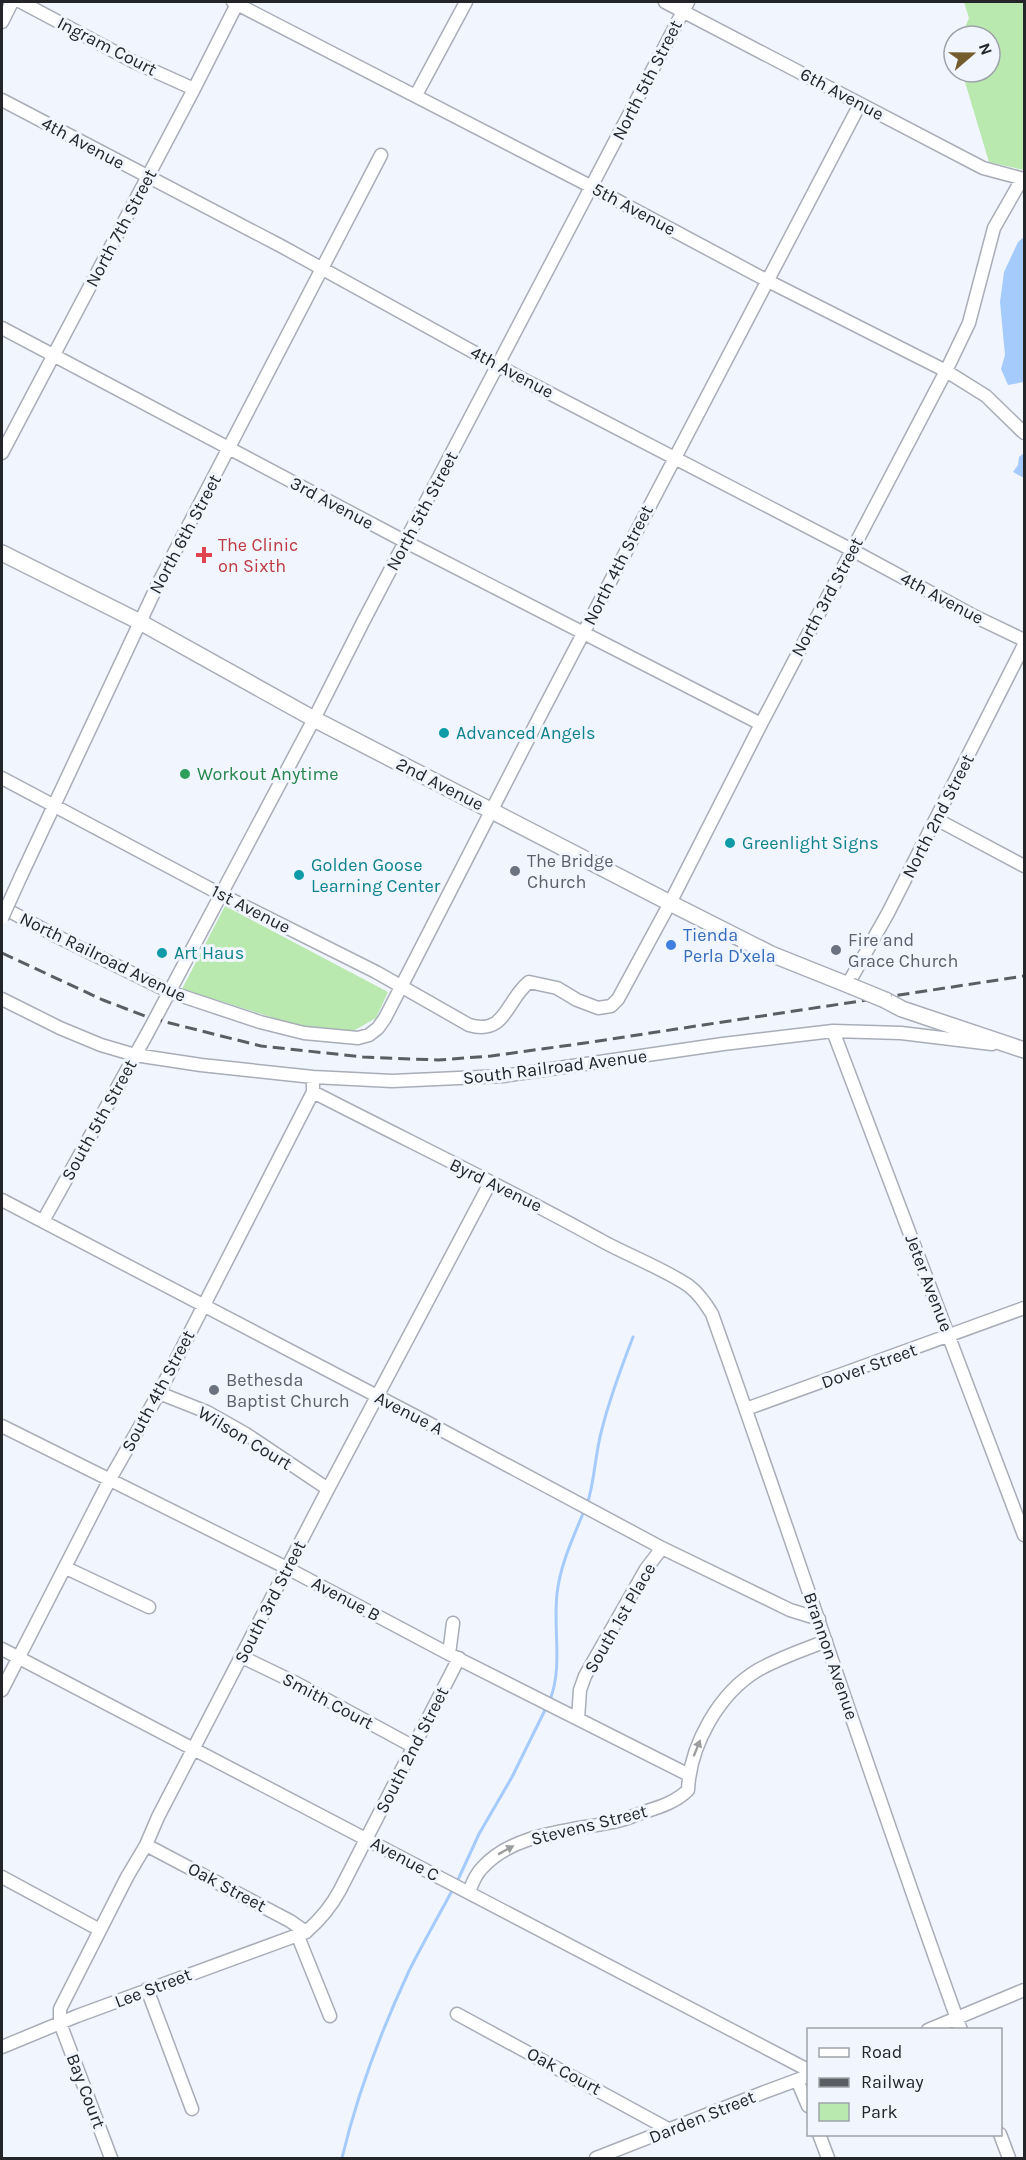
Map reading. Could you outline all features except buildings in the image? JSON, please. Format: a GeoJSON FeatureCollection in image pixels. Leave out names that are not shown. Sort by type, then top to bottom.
{"type":"FeatureCollection","features":[{"type":"Feature","properties":{"kind":"main road","name":"2nd Avenue"},"geometry":{"type":"LineString","coordinates":[[2,553],[140,622],[314,719],[771,954],[902,1009],[1018,1048]]}},
{"type":"Feature","properties":{"kind":"street"},"geometry":{"type":"LineString","coordinates":[[2,22],[12,2]]}},
{"type":"Feature","properties":{"kind":"street","name":"Ingram Court"},"geometry":{"type":"LineString","coordinates":[[21,2],[134,62],[194,89]]}},
{"type":"Feature","properties":{"kind":"street","name":"North 7th Street"},"geometry":{"type":"LineString","coordinates":[[2,453],[194,89],[236,2]]}},
{"type":"Feature","properties":{"kind":"street","name":"5th Avenue"},"geometry":{"type":"LineString","coordinates":[[236,2],[766,280],[946,371],[986,396],[1024,433]]}},
{"type":"Feature","properties":{"kind":"street"},"geometry":{"type":"LineString","coordinates":[[416,95],[466,2]]}},
{"type":"Feature","properties":{"kind":"street","name":"6th Avenue"},"geometry":{"type":"LineString","coordinates":[[665,2],[685,6],[860,104],[983,168],[1023,179]]}},
{"type":"Feature","properties":{"kind":"street","name":"North 5th Street"},"geometry":{"type":"LineString","coordinates":[[155,1019],[499,366],[685,6]]}},
{"type":"Feature","properties":{"kind":"street","name":"4th Avenue"},"geometry":{"type":"LineString","coordinates":[[2,100],[322,269],[499,366],[976,617],[1024,640]]}},
{"type":"Feature","properties":{"kind":"street","name":"North 4th Street"},"geometry":{"type":"LineString","coordinates":[[378,1028],[402,987],[766,280],[860,104]]}},
{"type":"Feature","properties":{"kind":"street","name":"North 6th Street"},"geometry":{"type":"LineString","coordinates":[[2,918],[140,622],[381,155]]}},
{"type":"Feature","properties":{"kind":"street","name":"North 3rd Street"},"geometry":{"type":"LineString","coordinates":[[501,1019],[519,990],[529,982],[557,988],[577,1000],[598,1008],[612,1006],[618,999],[946,371],[969,323],[994,228],[1023,179]]}},
{"type":"Feature","properties":{"kind":"street","name":"3rd Avenue"},"geometry":{"type":"LineString","coordinates":[[2,328],[406,542],[761,724]]}},
{"type":"Feature","properties":{"kind":"street","name":"North 2nd Street"},"geometry":{"type":"LineString","coordinates":[[849,985],[1024,645]]}},
{"type":"Feature","properties":{"kind":"street","name":"1st Avenue"},"geometry":{"type":"LineString","coordinates":[[2,778],[222,895],[376,972],[469,1024],[480,1028],[492,1026],[501,1019]]}},
{"type":"Feature","properties":{"kind":"street"},"geometry":{"type":"LineString","coordinates":[[936,819],[1024,866]]}},
{"type":"Feature","properties":{"kind":"street","name":"North Railroad Avenue"},"geometry":{"type":"LineString","coordinates":[[2,907],[168,995],[304,1033],[358,1038],[369,1035],[378,1028]]}},
{"type":"Feature","properties":{"kind":"street","name":"South Railroad Avenue"},"geometry":{"type":"LineString","coordinates":[[2,999],[101,1046],[135,1055],[201,1065],[314,1077],[392,1081],[503,1077],[723,1044],[833,1031],[901,1033],[1018,1048]]}},
{"type":"Feature","properties":{"kind":"street","name":"South 5th Street"},"geometry":{"type":"LineString","coordinates":[[43,1221],[155,1019]]}},
{"type":"Feature","properties":{"kind":"street","name":"Jeter Avenue"},"geometry":{"type":"LineString","coordinates":[[833,1031],[1024,1535]]}},
{"type":"Feature","properties":{"kind":"street"},"geometry":{"type":"LineString","coordinates":[[313,1092],[314,1077]]}},
{"type":"Feature","properties":{"kind":"street","name":"Byrd Avenue"},"geometry":{"type":"LineString","coordinates":[[313,1092],[490,1183],[533,1202],[691,1288]]}},
{"type":"Feature","properties":{"kind":"street","name":"South 4th Street"},"geometry":{"type":"LineString","coordinates":[[2,1690],[110,1479],[159,1393],[313,1092]]}},
{"type":"Feature","properties":{"kind":"street","name":"South 3rd Street"},"geometry":{"type":"LineString","coordinates":[[60,2023],[60,2009],[100,1930],[146,1845],[158,1817],[376,1396],[490,1183]]}},
{"type":"Feature","properties":{"kind":"street","name":"Avenue A"},"geometry":{"type":"LineString","coordinates":[[2,1200],[662,1548],[790,1610],[819,1619]]}},
{"type":"Feature","properties":{"kind":"street","name":"Brannon Avenue"},"geometry":{"type":"LineString","coordinates":[[691,1288],[712,1314],[960,2028]]}},
{"type":"Feature","properties":{"kind":"street","name":"Dover Street"},"geometry":{"type":"LineString","coordinates":[[746,1409],[950,1337],[1024,1308]]}},
{"type":"Feature","properties":{"kind":"street","name":"Wilson Court"},"geometry":{"type":"LineString","coordinates":[[159,1393],[207,1412],[246,1434],[328,1489]]}},
{"type":"Feature","properties":{"kind":"street","name":"Avenue B"},"geometry":{"type":"LineString","coordinates":[[2,1426],[68,1461],[110,1479],[287,1568],[454,1656],[689,1774]]}},
{"type":"Feature","properties":{"kind":"street","name":"South 1st Place"},"geometry":{"type":"LineString","coordinates":[[564,1711],[580,1690],[590,1666],[646,1569],[662,1548]]}},
{"type":"Feature","properties":{"kind":"street"},"geometry":{"type":"LineString","coordinates":[[66,1568],[149,1607]]}},
{"type":"Feature","properties":{"kind":"street","name":"South 2nd Street"},"geometry":{"type":"LineString","coordinates":[[302,1933],[329,1910],[414,1747],[454,1656],[453,1623]]}},
{"type":"Feature","properties":{"kind":"street","name":"Stevens Street"},"geometry":{"type":"LineString","coordinates":[[469,1892],[482,1867],[499,1853],[519,1843],[617,1821],[660,1808],[680,1798],[688,1790],[689,1774],[696,1748],[724,1701],[739,1684],[757,1671],[826,1641]]}},
{"type":"Feature","properties":{"kind":"street","name":"Avenue C"},"geometry":{"type":"LineString","coordinates":[[2,1649],[807,2069]]}},
{"type":"Feature","properties":{"kind":"street","name":"Smith Court"},"geometry":{"type":"LineString","coordinates":[[242,1657],[296,1683],[414,1747]]}},
{"type":"Feature","properties":{"kind":"street","name":"South 1st Place"},"geometry":{"type":"LineString","coordinates":[[578,1719],[580,1690]]}},
{"type":"Feature","properties":{"kind":"street","name":"Oak Street"},"geometry":{"type":"LineString","coordinates":[[146,1845],[290,1921],[302,1933]]}},
{"type":"Feature","properties":{"kind":"street"},"geometry":{"type":"LineString","coordinates":[[2,1877],[100,1930]]}},
{"type":"Feature","properties":{"kind":"street"},"geometry":{"type":"LineString","coordinates":[[302,1933],[306,1952],[330,2016]]}},
{"type":"Feature","properties":{"kind":"street","name":"Lee Street"},"geometry":{"type":"LineString","coordinates":[[2,2048],[147,1989],[302,1933]]}},
{"type":"Feature","properties":{"kind":"street"},"geometry":{"type":"LineString","coordinates":[[147,1989],[192,2109]]}},
{"type":"Feature","properties":{"kind":"street"},"geometry":{"type":"LineString","coordinates":[[932,2028],[1024,1990]]}},
{"type":"Feature","properties":{"kind":"street","name":"Oak Court"},"geometry":{"type":"LineString","coordinates":[[457,2014],[670,2130]]}},
{"type":"Feature","properties":{"kind":"street","name":"Bay Court"},"geometry":{"type":"LineString","coordinates":[[60,2023],[111,2158]]}},
{"type":"Feature","properties":{"kind":"street"},"geometry":{"type":"LineString","coordinates":[[803,2078],[807,2100]]}},
{"type":"Feature","properties":{"kind":"street","name":"Darden Street"},"geometry":{"type":"LineString","coordinates":[[596,2158],[803,2078]]}},
{"type":"Feature","properties":{"kind":"street"},"geometry":{"type":"LineString","coordinates":[[820,2136],[828,2158]]}},
{"type":"Feature","properties":{"kind":"street"},"geometry":{"type":"LineString","coordinates":[[1001,2136],[1010,2158]]}},
{"type":"Feature","properties":{"kind":"green space"},"geometry":{"type":"Polygon","coordinates":[[[964,2],[1024,2],[1024,170],[989,162],[966,84],[1002,84],[1002,24],[966,24],[969,18],[964,2]]]}},
{"type":"Feature","properties":{"kind":"green space"},"geometry":{"type":"Polygon","coordinates":[[[225,906],[388,992],[376,1018],[355,1030],[315,1031],[182,989],[225,906]]]}},
{"type":"Feature","properties":{"kind":"water"},"geometry":{"type":"Polygon","coordinates":[[[1024,237],[1024,382],[1008,385],[1001,369],[1005,355],[1000,302],[1004,272],[1018,242],[1024,237]]]}},
{"type":"Feature","properties":{"kind":"water"},"geometry":{"type":"Polygon","coordinates":[[[1024,453],[1024,478],[1013,472],[1018,465],[1019,457],[1024,453]]]}},
{"type":"Feature","properties":{"kind":"waterway"},"geometry":{"type":"LineString","coordinates":[[587,1505],[605,1417],[633,1337]]}},
{"type":"Feature","properties":{"kind":"waterway"},"geometry":{"type":"LineString","coordinates":[[550,1700],[557,1661],[557,1594],[561,1573],[584,1511]]}},
{"type":"Feature","properties":{"kind":"waterway"},"geometry":{"type":"LineString","coordinates":[[456,1884],[479,1834],[512,1777],[547,1706]]}},
{"type":"Feature","properties":{"kind":"waterway"},"geometry":{"type":"LineString","coordinates":[[342,2158],[362,2087],[389,2017],[409,1971],[453,1889]]}},
{"type":"Feature","properties":{"kind":"railway"},"geometry":{"type":"LineString","coordinates":[[2,953],[103,1000],[150,1018],[261,1046],[363,1057],[438,1060],[491,1056],[585,1043],[1024,976]]}},
{"type":"Feature","properties":{"kind":"place","name":"The Clinic on Sixth"},"geometry":{"type":"Point","coordinates":[204,555]}},
{"type":"Feature","properties":{"kind":"place","name":"Advanced Angels"},"geometry":{"type":"Point","coordinates":[444,733]}},
{"type":"Feature","properties":{"kind":"place","name":"Workout Anytime"},"geometry":{"type":"Point","coordinates":[185,774]}},
{"type":"Feature","properties":{"kind":"place","name":"Greenlight Signs"},"geometry":{"type":"Point","coordinates":[730,843]}},
{"type":"Feature","properties":{"kind":"place","name":"The Bridge Church"},"geometry":{"type":"Point","coordinates":[515,871]}},
{"type":"Feature","properties":{"kind":"place","name":"Golden Goose Learning Center"},"geometry":{"type":"Point","coordinates":[299,875]}},
{"type":"Feature","properties":{"kind":"place","name":"Tienda Perla D'xela"},"geometry":{"type":"Point","coordinates":[671,945]}},
{"type":"Feature","properties":{"kind":"place","name":"Fire and Grace Church"},"geometry":{"type":"Point","coordinates":[836,950]}},
{"type":"Feature","properties":{"kind":"place","name":"Art Haus"},"geometry":{"type":"Point","coordinates":[162,953]}},
{"type":"Feature","properties":{"kind":"place","name":"Bethesda Baptist Church"},"geometry":{"type":"Point","coordinates":[214,1390]}}]}
